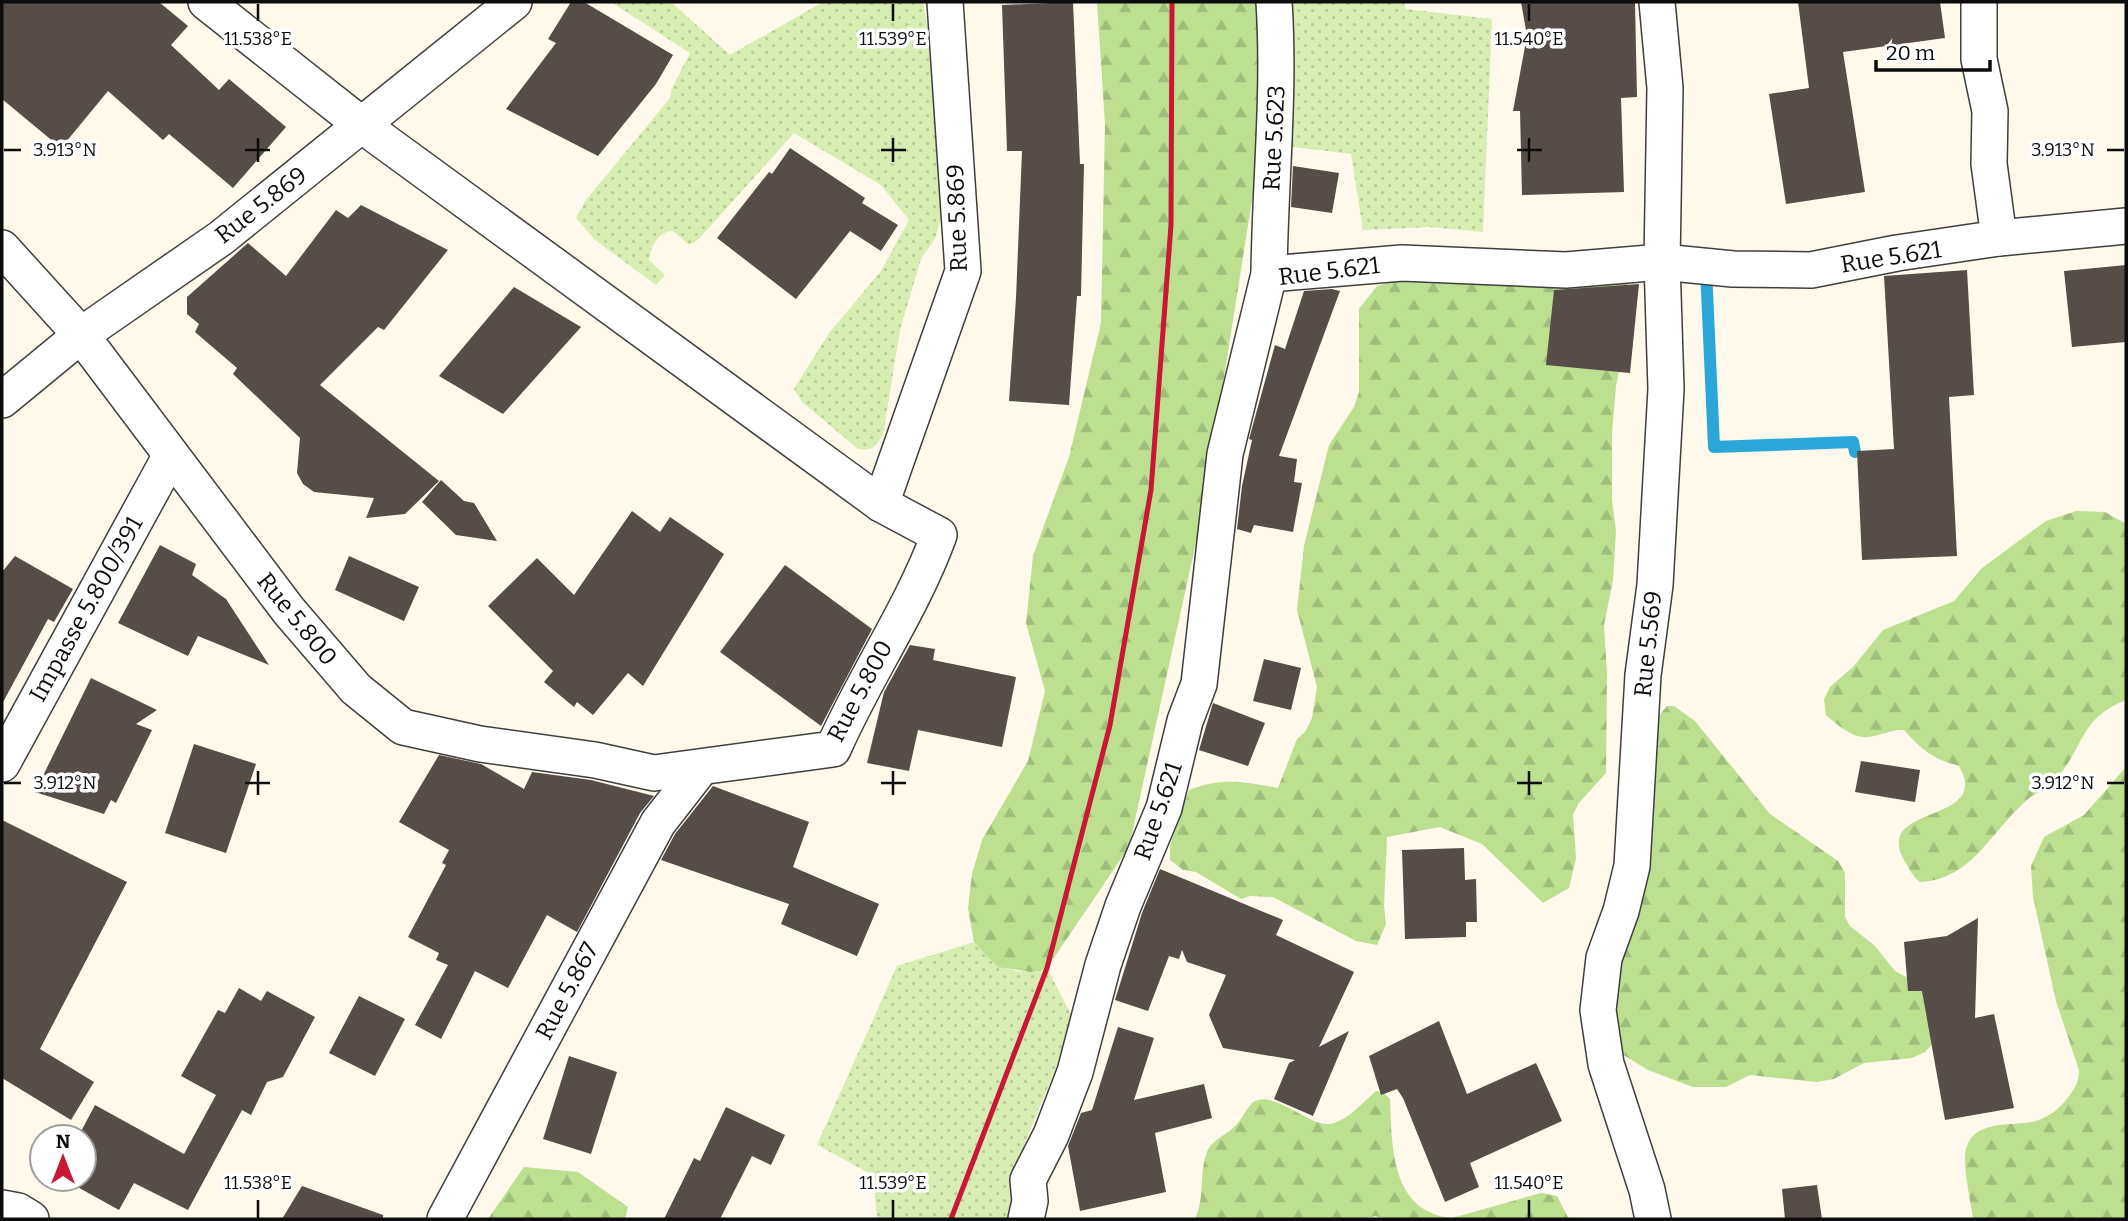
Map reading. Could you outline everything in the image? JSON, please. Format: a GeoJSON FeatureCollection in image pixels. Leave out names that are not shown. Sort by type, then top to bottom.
{"type":"FeatureCollection","features":[{"type":"Feature","properties":{"kind":"street","name":"Rue 5.800"},"geometry":{"type":"LineString","coordinates":[[2,248],[81,335],[289,611],[356,689],[403,727],[480,744],[595,760],[654,773],[700,769],[746,759],[833,749],[853,702],[926,568],[939,535],[881,504],[363,126],[205,2]]}},
{"type":"Feature","properties":{"kind":"street","name":"Rue 5.869"},"geometry":{"type":"LineString","coordinates":[[2,400],[81,335],[221,238],[514,2]]}},
{"type":"Feature","properties":{"kind":"street","name":"Rue 5.869"},"geometry":{"type":"LineString","coordinates":[[881,504],[963,271],[945,2]]}},
{"type":"Feature","properties":{"kind":"street","name":"Rue 5.623"},"geometry":{"type":"LineString","coordinates":[[1269,274],[1270,212],[1277,130],[1275,2]]}},
{"type":"Feature","properties":{"kind":"street","name":"Rue 5.569"},"geometry":{"type":"LineString","coordinates":[[1653,1219],[1647,1190],[1606,1064],[1598,1010],[1604,958],[1622,911],[1632,866],[1643,675],[1654,585],[1666,389],[1661,262],[1665,88],[1657,2]]}},
{"type":"Feature","properties":{"kind":"street"},"geometry":{"type":"LineString","coordinates":[[1979,2],[1979,59],[1990,111],[1989,164],[1999,239],[2126,226]]}},
{"type":"Feature","properties":{"kind":"street","name":"Rue 5.621"},"geometry":{"type":"LineString","coordinates":[[1026,1219],[1030,1201],[1028,1180],[1051,1135],[1075,1072],[1103,965],[1123,906],[1164,808],[1185,721],[1199,684],[1225,454],[1269,274],[1402,262],[1566,270],[1661,262],[1733,269],[1811,270],[1897,253],[1999,239]]}},
{"type":"Feature","properties":{"kind":"street","name":"Impasse 5.800/391"},"geometry":{"type":"LineString","coordinates":[[2,764],[171,455]]}},
{"type":"Feature","properties":{"kind":"street","name":"Rue 5.867"},"geometry":{"type":"LineString","coordinates":[[445,1219],[658,823],[700,769]]}},
{"type":"Feature","properties":{"kind":"street"},"geometry":{"type":"LineString","coordinates":[[2,1209],[18,1211],[31,1219]]}},
{"type":"Feature","properties":{"kind":"green space"},"geometry":{"type":"Polygon","coordinates":[[[611,2],[671,2],[730,55],[823,2],[923,2],[932,52],[941,218],[936,237],[921,259],[900,330],[883,435],[873,447],[867,450],[858,449],[802,402],[794,389],[829,333],[881,271],[909,220],[881,185],[794,133],[698,240],[689,245],[673,231],[659,237],[651,250],[649,260],[665,275],[656,285],[595,240],[576,218],[586,200],[670,98],[672,88],[690,53],[611,2]]]}},
{"type":"Feature","properties":{"kind":"green space"},"geometry":{"type":"Polygon","coordinates":[[[1097,2],[1285,2],[1294,147],[1260,150],[1202,515],[1129,847],[1047,968],[1031,972],[998,967],[974,942],[968,908],[972,874],[982,840],[1028,761],[1045,691],[1026,623],[1033,556],[1069,457],[1101,323],[1105,124],[1097,2]]]}},
{"type":"Feature","properties":{"kind":"green space"},"geometry":{"type":"Polygon","coordinates":[[[1285,2],[1404,2],[1406,9],[1492,19],[1483,232],[1429,227],[1363,230],[1351,154],[1294,147],[1285,2]]]}},
{"type":"Feature","properties":{"kind":"green space"},"geometry":{"type":"Polygon","coordinates":[[[1611,274],[1633,288],[1634,297],[1616,386],[1612,433],[1612,500],[1616,531],[1613,580],[1604,625],[1607,673],[1606,773],[1578,804],[1573,815],[1576,858],[1569,888],[1543,903],[1482,844],[1440,827],[1387,837],[1384,906],[1386,924],[1377,945],[1356,941],[1273,897],[1250,896],[1241,899],[1196,872],[1183,870],[1170,860],[1170,846],[1189,790],[1223,782],[1278,788],[1297,739],[1305,732],[1312,718],[1317,687],[1297,610],[1304,546],[1329,445],[1354,407],[1359,392],[1359,309],[1377,286],[1403,279],[1611,274]]]}},
{"type":"Feature","properties":{"kind":"green space"},"geometry":{"type":"Polygon","coordinates":[[[2076,511],[2105,512],[2126,524],[2126,700],[2098,716],[2053,782],[2014,812],[1980,852],[1954,873],[1920,882],[1904,860],[1899,842],[1904,830],[1960,798],[1965,785],[1959,766],[1928,753],[1904,730],[1865,737],[1849,732],[1826,715],[1824,699],[1830,687],[1854,666],[1883,630],[1954,601],[1982,568],[2046,521],[2076,511]]]}},
{"type":"Feature","properties":{"kind":"green space"},"geometry":{"type":"Polygon","coordinates":[[[1667,706],[1674,706],[1695,721],[1770,814],[1838,861],[1845,873],[1845,917],[1850,926],[1875,946],[1895,971],[1929,989],[1934,1042],[1925,1052],[1912,1058],[1864,1063],[1834,1079],[1817,1082],[1750,1075],[1726,1087],[1693,1087],[1648,1070],[1622,1054],[1606,996],[1612,968],[1646,888],[1651,733],[1657,718],[1667,706]]]}},
{"type":"Feature","properties":{"kind":"green space"},"geometry":{"type":"Polygon","coordinates":[[[2126,767],[2126,1219],[1973,1219],[1965,1165],[1970,1139],[1986,1128],[2027,1123],[2046,1117],[2067,1099],[2078,1077],[2079,1070],[2056,1001],[2033,897],[2031,866],[2044,837],[2084,815],[2126,767]]]}},
{"type":"Feature","properties":{"kind":"green space"},"geometry":{"type":"Polygon","coordinates":[[[974,942],[998,964],[1014,971],[1047,968],[1075,1022],[1024,1145],[1024,1219],[877,1219],[873,1175],[817,1145],[897,966],[974,942]]]}},
{"type":"Feature","properties":{"kind":"green space"},"geometry":{"type":"Polygon","coordinates":[[[1376,1091],[1383,1092],[1390,1099],[1398,1174],[1416,1203],[1432,1213],[1452,1218],[1541,1193],[1557,1196],[1569,1219],[1387,1219],[1375,1216],[1362,1219],[1195,1219],[1208,1150],[1236,1125],[1252,1103],[1268,1100],[1327,1124],[1347,1117],[1376,1091]]]}},
{"type":"Feature","properties":{"kind":"green space"},"geometry":{"type":"Polygon","coordinates":[[[524,1167],[578,1172],[628,1207],[625,1219],[488,1219],[524,1167]]]}},
{"type":"Feature","properties":{"kind":"building"},"geometry":{"type":"Polygon","coordinates":[[[2,2],[159,2],[188,26],[171,45],[219,90],[229,79],[286,127],[233,188],[169,134],[163,140],[108,91],[61,148],[2,99],[2,2]]]}},
{"type":"Feature","properties":{"kind":"building"},"geometry":{"type":"Polygon","coordinates":[[[571,2],[584,2],[673,55],[656,84],[598,156],[506,109],[556,43],[548,39],[571,2]]]}},
{"type":"Feature","properties":{"kind":"building"},"geometry":{"type":"Polygon","coordinates":[[[1073,2],[1080,164],[1084,164],[1081,296],[1077,296],[1069,405],[1009,401],[1022,151],[1007,151],[1002,5],[1073,2]]]}},
{"type":"Feature","properties":{"kind":"building"},"geometry":{"type":"Polygon","coordinates":[[[1521,2],[1635,2],[1637,97],[1621,98],[1624,192],[1522,195],[1520,111],[1513,111],[1527,36],[1521,2]]]}},
{"type":"Feature","properties":{"kind":"building"},"geometry":{"type":"Polygon","coordinates":[[[1798,2],[1940,2],[1945,38],[1843,52],[1865,192],[1786,204],[1769,94],[1809,88],[1798,2]]]}},
{"type":"Feature","properties":{"kind":"building"},"geometry":{"type":"Polygon","coordinates":[[[790,148],[865,198],[862,203],[898,225],[881,251],[850,231],[796,299],[717,238],[769,172],[772,174],[790,148]]]}},
{"type":"Feature","properties":{"kind":"building"},"geometry":{"type":"Polygon","coordinates":[[[1293,166],[1339,173],[1332,213],[1291,207],[1293,166]]]}},
{"type":"Feature","properties":{"kind":"building"},"geometry":{"type":"Polygon","coordinates":[[[361,205],[448,250],[384,330],[378,327],[320,385],[439,481],[405,514],[366,518],[374,498],[314,492],[303,484],[297,473],[300,438],[233,374],[237,368],[195,332],[199,324],[187,314],[187,297],[248,243],[286,276],[336,210],[348,218],[361,205]]]}},
{"type":"Feature","properties":{"kind":"building"},"geometry":{"type":"Polygon","coordinates":[[[2126,265],[2126,342],[2072,347],[2064,271],[2126,265]]]}},
{"type":"Feature","properties":{"kind":"building"},"geometry":{"type":"Polygon","coordinates":[[[1967,270],[1974,395],[1949,397],[1957,556],[1862,560],[1857,451],[1894,449],[1884,276],[1967,270]]]}},
{"type":"Feature","properties":{"kind":"building"},"geometry":{"type":"Polygon","coordinates":[[[1639,284],[1630,373],[1546,365],[1554,290],[1639,284]]]}},
{"type":"Feature","properties":{"kind":"building"},"geometry":{"type":"Polygon","coordinates":[[[514,287],[581,327],[503,414],[439,376],[514,287]]]}},
{"type":"Feature","properties":{"kind":"building"},"geometry":{"type":"Polygon","coordinates":[[[1304,291],[1340,291],[1279,456],[1297,459],[1294,482],[1302,483],[1293,532],[1254,525],[1251,533],[1237,529],[1242,486],[1252,440],[1249,439],[1275,345],[1285,349],[1304,291]]]}},
{"type":"Feature","properties":{"kind":"building"},"geometry":{"type":"Polygon","coordinates":[[[441,480],[464,501],[474,503],[497,541],[456,535],[422,502],[441,480]]]}},
{"type":"Feature","properties":{"kind":"building"},"geometry":{"type":"Polygon","coordinates":[[[632,511],[660,532],[670,517],[724,554],[643,686],[628,673],[593,715],[577,702],[574,707],[544,682],[553,671],[488,606],[537,558],[574,595],[632,511]]]}},
{"type":"Feature","properties":{"kind":"building"},"geometry":{"type":"Polygon","coordinates":[[[160,545],[196,564],[192,575],[226,599],[269,665],[198,636],[188,656],[118,623],[160,545]]]}},
{"type":"Feature","properties":{"kind":"building"},"geometry":{"type":"Polygon","coordinates":[[[15,556],[73,589],[54,622],[48,619],[2,704],[2,572],[15,556]]]}},
{"type":"Feature","properties":{"kind":"building"},"geometry":{"type":"Polygon","coordinates":[[[349,556],[419,587],[404,621],[335,590],[349,556]]]}},
{"type":"Feature","properties":{"kind":"building"},"geometry":{"type":"Polygon","coordinates":[[[785,565],[872,629],[821,726],[720,652],[785,565]]]}},
{"type":"Feature","properties":{"kind":"building"},"geometry":{"type":"Polygon","coordinates":[[[910,645],[935,649],[933,660],[1016,677],[1002,747],[918,730],[909,771],[867,763],[884,692],[910,645]]]}},
{"type":"Feature","properties":{"kind":"building"},"geometry":{"type":"Polygon","coordinates":[[[1264,659],[1301,668],[1291,710],[1253,701],[1264,659]]]}},
{"type":"Feature","properties":{"kind":"building"},"geometry":{"type":"Polygon","coordinates":[[[91,678],[157,710],[136,724],[152,730],[116,803],[111,800],[104,814],[35,792],[91,678]]]}},
{"type":"Feature","properties":{"kind":"building"},"geometry":{"type":"Polygon","coordinates":[[[1213,703],[1265,723],[1248,766],[1199,750],[1213,703]]]}},
{"type":"Feature","properties":{"kind":"building"},"geometry":{"type":"Polygon","coordinates":[[[194,744],[256,764],[226,853],[165,833],[194,744]]]}},
{"type":"Feature","properties":{"kind":"building"},"geometry":{"type":"Polygon","coordinates":[[[439,755],[481,764],[524,789],[532,772],[591,780],[654,796],[640,813],[577,932],[547,915],[508,988],[475,971],[441,1039],[415,1025],[448,965],[436,960],[439,953],[408,937],[446,865],[442,863],[449,850],[399,822],[439,755]]]}},
{"type":"Feature","properties":{"kind":"building"},"geometry":{"type":"Polygon","coordinates":[[[1861,761],[1920,770],[1915,802],[1855,792],[1861,761]]]}},
{"type":"Feature","properties":{"kind":"building"},"geometry":{"type":"Polygon","coordinates":[[[713,786],[809,822],[793,867],[879,904],[857,956],[781,924],[789,904],[661,860],[675,834],[713,786]]]}},
{"type":"Feature","properties":{"kind":"building"},"geometry":{"type":"Polygon","coordinates":[[[2,820],[127,882],[40,1049],[94,1082],[71,1120],[2,1078],[2,820]]]}},
{"type":"Feature","properties":{"kind":"building"},"geometry":{"type":"Polygon","coordinates":[[[1464,848],[1465,880],[1476,879],[1477,922],[1466,922],[1466,937],[1405,939],[1402,850],[1464,848]]]}},
{"type":"Feature","properties":{"kind":"building"},"geometry":{"type":"Polygon","coordinates":[[[1160,869],[1283,920],[1276,935],[1354,972],[1319,1047],[1349,1031],[1313,1116],[1274,1099],[1289,1063],[1295,1060],[1223,1048],[1209,1015],[1226,975],[1187,962],[1182,950],[1179,959],[1169,956],[1148,1011],[1115,1000],[1142,913],[1160,869]]]}},
{"type":"Feature","properties":{"kind":"building"},"geometry":{"type":"Polygon","coordinates":[[[1978,918],[1975,1018],[1994,1014],[2014,1108],[1945,1120],[1922,991],[1908,991],[1904,942],[1947,936],[1978,918]]]}},
{"type":"Feature","properties":{"kind":"building"},"geometry":{"type":"Polygon","coordinates":[[[239,988],[261,1001],[267,991],[315,1017],[283,1077],[267,1082],[251,1115],[242,1110],[188,1210],[134,1183],[119,1210],[88,1193],[98,1193],[98,1123],[85,1123],[95,1105],[184,1154],[216,1095],[181,1076],[218,1010],[225,1013],[239,988]]]}},
{"type":"Feature","properties":{"kind":"building"},"geometry":{"type":"Polygon","coordinates":[[[359,996],[405,1019],[375,1076],[329,1053],[359,996]]]}},
{"type":"Feature","properties":{"kind":"building"},"geometry":{"type":"Polygon","coordinates":[[[1439,1021],[1467,1094],[1536,1063],[1562,1121],[1470,1163],[1479,1187],[1445,1202],[1403,1098],[1397,1089],[1381,1095],[1369,1056],[1439,1021]]]}},
{"type":"Feature","properties":{"kind":"building"},"geometry":{"type":"Polygon","coordinates":[[[1118,1027],[1154,1038],[1134,1100],[1204,1084],[1212,1118],[1155,1133],[1166,1192],[1080,1211],[1068,1146],[1081,1113],[1092,1110],[1118,1027]]]}},
{"type":"Feature","properties":{"kind":"building"},"geometry":{"type":"Polygon","coordinates":[[[569,1056],[617,1072],[591,1154],[543,1139],[569,1056]]]}},
{"type":"Feature","properties":{"kind":"building"},"geometry":{"type":"Polygon","coordinates":[[[726,1107],[785,1135],[771,1165],[752,1156],[720,1219],[664,1219],[694,1158],[700,1161],[726,1107]]]}},
{"type":"Feature","properties":{"kind":"building"},"geometry":{"type":"Polygon","coordinates":[[[1817,1185],[1822,1219],[1785,1219],[1782,1189],[1817,1185]]]}},
{"type":"Feature","properties":{"kind":"building"},"geometry":{"type":"Polygon","coordinates":[[[302,1186],[383,1215],[383,1219],[282,1219],[302,1186]]]}},
{"type":"Feature","properties":{"kind":"waterway"},"geometry":{"type":"LineString","coordinates":[[1706,269],[1714,447],[1853,442],[1855,452]]}},
{"type":"Feature","properties":{"kind":"railway"},"geometry":{"type":"LineString","coordinates":[[951,1219],[1047,968],[1110,725],[1151,490],[1171,225],[1172,2]]}}]}
